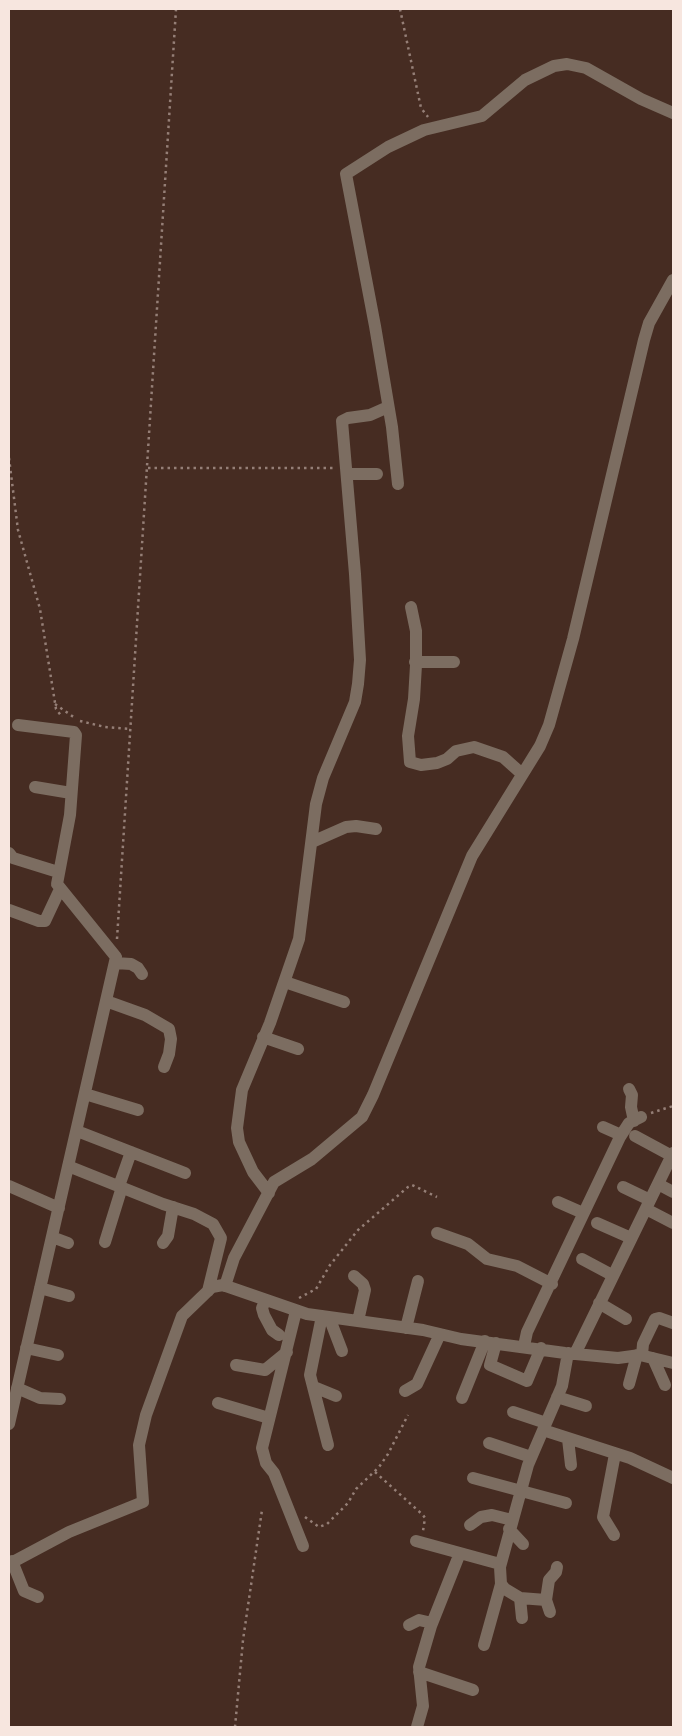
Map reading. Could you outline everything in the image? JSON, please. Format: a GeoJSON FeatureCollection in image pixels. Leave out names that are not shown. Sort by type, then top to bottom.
{"type":"FeatureCollection","features":[{"type":"Feature","properties":{"kind":"street"},"geometry":{"type":"LineString","coordinates":[[398,484],[388,407],[346,174],[388,147],[433,128],[482,116],[525,80],[541,70],[567,64],[586,68],[641,99],[673,113]]}},
{"type":"Feature","properties":{"kind":"street"},"geometry":{"type":"LineString","coordinates":[[225,1286],[234,1258],[274,1182],[312,1158],[362,1117],[414,1000],[472,856],[522,774],[549,725],[573,639],[644,340],[649,323],[673,280]]}},
{"type":"Feature","properties":{"kind":"street"},"geometry":{"type":"LineString","coordinates":[[269,1193],[253,1172],[243,1152],[237,1128],[242,1090],[285,982],[299,939],[316,804],[323,778],[355,702],[358,684],[358,629],[342,421],[348,418],[370,415],[388,407]]}},
{"type":"Feature","properties":{"kind":"street"},"geometry":{"type":"LineString","coordinates":[[347,471],[377,474]]}},
{"type":"Feature","properties":{"kind":"street"},"geometry":{"type":"LineString","coordinates":[[411,607],[416,631],[416,662],[414,700],[408,736],[410,762],[421,765],[437,763],[448,759],[456,751],[474,747],[503,757],[522,774]]}},
{"type":"Feature","properties":{"kind":"street"},"geometry":{"type":"LineString","coordinates":[[416,662],[454,662]]}},
{"type":"Feature","properties":{"kind":"street"},"geometry":{"type":"LineString","coordinates":[[18,725],[74,732],[76,735],[68,828],[57,884],[115,958],[138,968],[142,974]]}},
{"type":"Feature","properties":{"kind":"street"},"geometry":{"type":"LineString","coordinates":[[36,787],[72,793]]}},
{"type":"Feature","properties":{"kind":"street"},"geometry":{"type":"LineString","coordinates":[[312,842],[346,827],[356,826],[376,829]]}},
{"type":"Feature","properties":{"kind":"street"},"geometry":{"type":"LineString","coordinates":[[9,853],[13,858],[58,872]]}},
{"type":"Feature","properties":{"kind":"street"},"geometry":{"type":"LineString","coordinates":[[9,910],[39,921],[45,920],[60,889]]}},
{"type":"Feature","properties":{"kind":"street"},"geometry":{"type":"LineString","coordinates":[[9,1424],[115,958]]}},
{"type":"Feature","properties":{"kind":"street"},"geometry":{"type":"LineString","coordinates":[[285,982],[344,1002]]}},
{"type":"Feature","properties":{"kind":"street"},"geometry":{"type":"LineString","coordinates":[[106,1002],[145,1014],[169,1029],[171,1039],[170,1054],[164,1067]]}},
{"type":"Feature","properties":{"kind":"street"},"geometry":{"type":"LineString","coordinates":[[263,1037],[298,1049]]}},
{"type":"Feature","properties":{"kind":"street"},"geometry":{"type":"LineString","coordinates":[[524,1346],[527,1332],[552,1284],[583,1213],[621,1135],[629,1123],[637,1119],[631,1107],[632,1095],[629,1089]]}},
{"type":"Feature","properties":{"kind":"street"},"geometry":{"type":"LineString","coordinates":[[85,1094],[138,1110]]}},
{"type":"Feature","properties":{"kind":"street"},"geometry":{"type":"LineString","coordinates":[[603,1127],[621,1135]]}},
{"type":"Feature","properties":{"kind":"street"},"geometry":{"type":"LineString","coordinates":[[77,1131],[186,1173]]}},
{"type":"Feature","properties":{"kind":"street"},"geometry":{"type":"LineString","coordinates":[[484,1645],[501,1584],[500,1564],[531,1458],[557,1397],[572,1354],[672,1154],[635,1136]]}},
{"type":"Feature","properties":{"kind":"street"},"geometry":{"type":"LineString","coordinates":[[105,1242],[131,1152]]}},
{"type":"Feature","properties":{"kind":"street"},"geometry":{"type":"LineString","coordinates":[[68,1166],[206,1219],[219,1231],[221,1238],[208,1291]]}},
{"type":"Feature","properties":{"kind":"street"},"geometry":{"type":"LineString","coordinates":[[658,1184],[673,1192]]}},
{"type":"Feature","properties":{"kind":"street"},"geometry":{"type":"LineString","coordinates":[[9,1186],[59,1208]]}},
{"type":"Feature","properties":{"kind":"street"},"geometry":{"type":"LineString","coordinates":[[623,1187],[673,1223]]}},
{"type":"Feature","properties":{"kind":"street"},"geometry":{"type":"LineString","coordinates":[[558,1202],[583,1213]]}},
{"type":"Feature","properties":{"kind":"street"},"geometry":{"type":"LineString","coordinates":[[163,1243],[168,1236],[173,1207]]}},
{"type":"Feature","properties":{"kind":"street"},"geometry":{"type":"LineString","coordinates":[[597,1223],[631,1238]]}},
{"type":"Feature","properties":{"kind":"street"},"geometry":{"type":"LineString","coordinates":[[437,1233],[468,1244],[487,1259],[516,1266],[552,1284]]}},
{"type":"Feature","properties":{"kind":"street"},"geometry":{"type":"LineString","coordinates":[[52,1237],[68,1243]]}},
{"type":"Feature","properties":{"kind":"street"},"geometry":{"type":"LineString","coordinates":[[582,1259],[612,1274]]}},
{"type":"Feature","properties":{"kind":"street"},"geometry":{"type":"LineString","coordinates":[[354,1276],[363,1284],[365,1290],[358,1321]]}},
{"type":"Feature","properties":{"kind":"street"},"geometry":{"type":"LineString","coordinates":[[406,1328],[414,1302],[412,1297],[418,1281]]}},
{"type":"Feature","properties":{"kind":"street"},"geometry":{"type":"LineString","coordinates":[[38,1597],[24,1591],[10,1562],[69,1532],[143,1502],[139,1445],[146,1415],[182,1316],[212,1286],[225,1286],[292,1310],[325,1316],[572,1354],[618,1358],[644,1356],[673,1365]]}},
{"type":"Feature","properties":{"kind":"street"},"geometry":{"type":"LineString","coordinates":[[40,1288],[70,1296]]}},
{"type":"Feature","properties":{"kind":"street"},"geometry":{"type":"LineString","coordinates":[[265,1301],[262,1308],[264,1315],[272,1330],[279,1335]]}},
{"type":"Feature","properties":{"kind":"street"},"geometry":{"type":"LineString","coordinates":[[599,1303],[626,1319]]}},
{"type":"Feature","properties":{"kind":"street"},"geometry":{"type":"LineString","coordinates":[[292,1310],[287,1352],[262,1440],[264,1456],[274,1473],[303,1546]]}},
{"type":"Feature","properties":{"kind":"street"},"geometry":{"type":"LineString","coordinates":[[325,1316],[342,1351]]}},
{"type":"Feature","properties":{"kind":"street"},"geometry":{"type":"LineString","coordinates":[[325,1316],[310,1368],[328,1445]]}},
{"type":"Feature","properties":{"kind":"street"},"geometry":{"type":"LineString","coordinates":[[629,1384],[644,1356],[644,1344],[655,1319],[659,1318],[673,1324]]}},
{"type":"Feature","properties":{"kind":"street"},"geometry":{"type":"LineString","coordinates":[[405,1391],[417,1384],[440,1334]]}},
{"type":"Feature","properties":{"kind":"street"},"geometry":{"type":"LineString","coordinates":[[491,1342],[490,1365],[526,1381],[541,1348]]}},
{"type":"Feature","properties":{"kind":"street"},"geometry":{"type":"LineString","coordinates":[[462,1398],[491,1342]]}},
{"type":"Feature","properties":{"kind":"street"},"geometry":{"type":"LineString","coordinates":[[26,1348],[58,1355]]}},
{"type":"Feature","properties":{"kind":"street"},"geometry":{"type":"LineString","coordinates":[[236,1365],[265,1370],[287,1352]]}},
{"type":"Feature","properties":{"kind":"street"},"geometry":{"type":"LineString","coordinates":[[644,1356],[665,1385]]}},
{"type":"Feature","properties":{"kind":"street"},"geometry":{"type":"LineString","coordinates":[[314,1387],[336,1396]]}},
{"type":"Feature","properties":{"kind":"street"},"geometry":{"type":"LineString","coordinates":[[17,1388],[40,1398],[60,1399]]}},
{"type":"Feature","properties":{"kind":"street"},"geometry":{"type":"LineString","coordinates":[[557,1397],[586,1406]]}},
{"type":"Feature","properties":{"kind":"street"},"geometry":{"type":"LineString","coordinates":[[218,1402],[269,1418]]}},
{"type":"Feature","properties":{"kind":"street"},"geometry":{"type":"LineString","coordinates":[[513,1412],[545,1426],[568,1439],[630,1458],[673,1478]]}},
{"type":"Feature","properties":{"kind":"street"},"geometry":{"type":"LineString","coordinates":[[568,1439],[571,1465]]}},
{"type":"Feature","properties":{"kind":"street"},"geometry":{"type":"LineString","coordinates":[[490,1443],[531,1458]]}},
{"type":"Feature","properties":{"kind":"street"},"geometry":{"type":"LineString","coordinates":[[614,1535],[603,1517],[615,1454]]}},
{"type":"Feature","properties":{"kind":"street"},"geometry":{"type":"LineString","coordinates":[[473,1478],[566,1504]]}},
{"type":"Feature","properties":{"kind":"street"},"geometry":{"type":"LineString","coordinates":[[470,1525],[481,1517],[492,1515],[510,1525],[523,1544]]}},
{"type":"Feature","properties":{"kind":"street"},"geometry":{"type":"LineString","coordinates":[[420,1542],[500,1564]]}},
{"type":"Feature","properties":{"kind":"street"},"geometry":{"type":"LineString","coordinates":[[417,1727],[423,1706],[419,1672],[432,1623],[460,1553]]}},
{"type":"Feature","properties":{"kind":"street"},"geometry":{"type":"LineString","coordinates":[[501,1584],[508,1592],[520,1598],[548,1606],[549,1580],[556,1572],[557,1567]]}},
{"type":"Feature","properties":{"kind":"street"},"geometry":{"type":"LineString","coordinates":[[520,1598],[522,1618]]}},
{"type":"Feature","properties":{"kind":"street"},"geometry":{"type":"LineString","coordinates":[[410,1625],[419,1620],[432,1623]]}},
{"type":"Feature","properties":{"kind":"street"},"geometry":{"type":"LineString","coordinates":[[419,1672],[473,1690]]}},
{"type":"Feature","properties":{"kind":"path"},"geometry":{"type":"LineString","coordinates":[[115,958],[121,903],[130,728],[176,9]]}},
{"type":"Feature","properties":{"kind":"path"},"geometry":{"type":"LineString","coordinates":[[400,9],[421,108],[433,128]]}},
{"type":"Feature","properties":{"kind":"path"},"geometry":{"type":"LineString","coordinates":[[9,458],[18,530],[40,609],[55,704],[60,716],[74,732]]}},
{"type":"Feature","properties":{"kind":"path"},"geometry":{"type":"LineString","coordinates":[[148,468],[347,471]]}},
{"type":"Feature","properties":{"kind":"path"},"geometry":{"type":"LineString","coordinates":[[55,704],[72,717],[90,724],[130,728]]}},
{"type":"Feature","properties":{"kind":"path"},"geometry":{"type":"LineString","coordinates":[[637,1119],[673,1106]]}},
{"type":"Feature","properties":{"kind":"path"},"geometry":{"type":"LineString","coordinates":[[292,1310],[299,1298],[319,1286],[330,1266],[358,1230],[408,1187],[412,1185],[437,1197]]}},
{"type":"Feature","properties":{"kind":"path"},"geometry":{"type":"LineString","coordinates":[[286,1502],[314,1524],[322,1527],[348,1503],[356,1489],[388,1454],[408,1415]]}},
{"type":"Feature","properties":{"kind":"path"},"geometry":{"type":"LineString","coordinates":[[374,1471],[425,1518],[420,1542]]}},
{"type":"Feature","properties":{"kind":"path"},"geometry":{"type":"LineString","coordinates":[[235,1727],[243,1640],[262,1510]]}}]}
